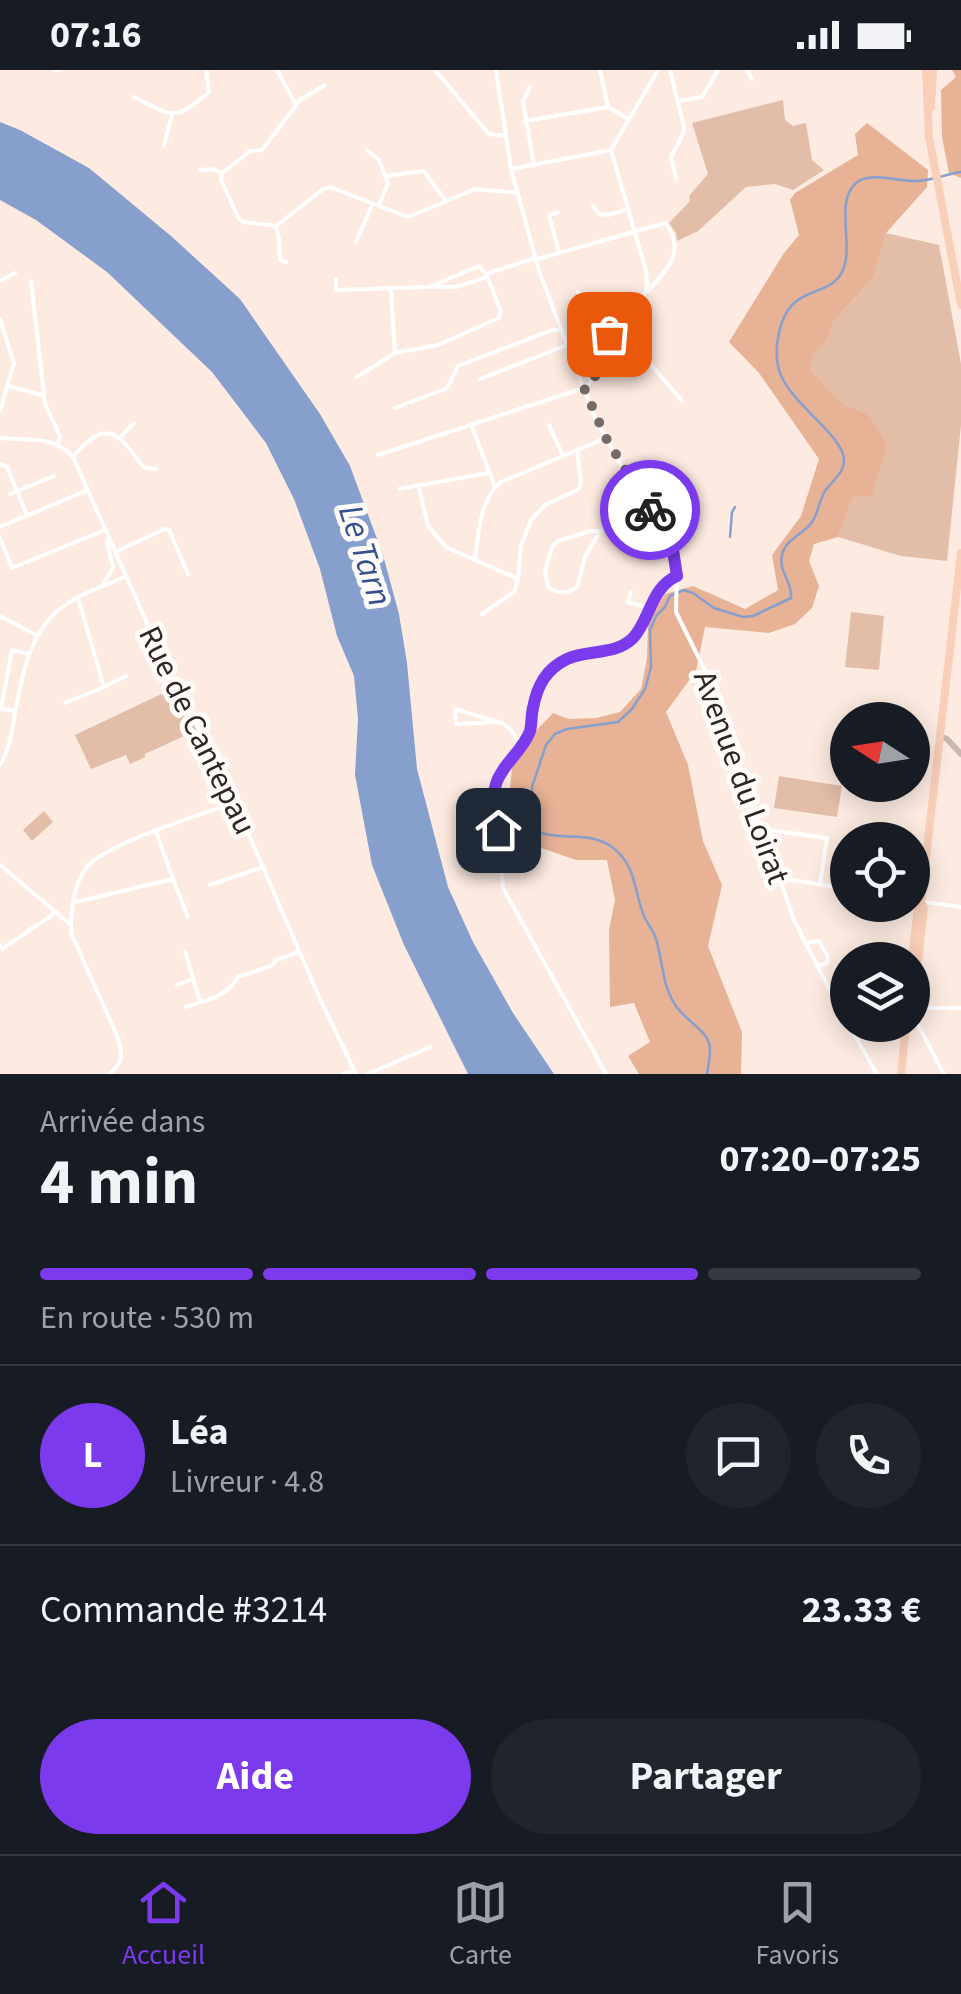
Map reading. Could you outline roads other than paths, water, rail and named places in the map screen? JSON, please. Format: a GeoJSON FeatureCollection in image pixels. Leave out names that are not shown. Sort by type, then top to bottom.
{"type":"FeatureCollection","features":[{"type":"Feature","properties":{"kind":"main road"},"geometry":{"type":"LineString","coordinates":[[930,70],[934,166],[961,305]]}},
{"type":"Feature","properties":{"kind":"main road"},"geometry":{"type":"LineString","coordinates":[[929,822],[961,553]]}},
{"type":"Feature","properties":{"kind":"main road"},"geometry":{"type":"LineString","coordinates":[[940,736],[961,754]]}},
{"type":"Feature","properties":{"kind":"main road"},"geometry":{"type":"LineString","coordinates":[[901,1074],[907,1042]]}},
{"type":"Feature","properties":{"kind":"street"},"geometry":{"type":"LineString","coordinates":[[134,97],[175,115],[209,92],[206,70]]}},
{"type":"Feature","properties":{"kind":"street"},"geometry":{"type":"LineString","coordinates":[[277,70],[296,105]]}},
{"type":"Feature","properties":{"kind":"street"},"geometry":{"type":"LineString","coordinates":[[435,70],[489,134],[505,136]]}},
{"type":"Feature","properties":{"kind":"street"},"geometry":{"type":"LineString","coordinates":[[496,70],[510,169],[534,259],[606,438],[674,548],[677,576],[670,579],[628,643],[566,660],[541,680],[532,708],[531,730],[496,782],[494,794],[503,888],[606,1074]]}},
{"type":"Feature","properties":{"kind":"street"},"geometry":{"type":"LineString","coordinates":[[600,70],[608,106]]}},
{"type":"Feature","properties":{"kind":"street"},"geometry":{"type":"LineString","coordinates":[[644,294],[646,271],[611,150],[658,70]]}},
{"type":"Feature","properties":{"kind":"street"},"geometry":{"type":"LineString","coordinates":[[670,70],[683,134],[670,156],[676,179]]}},
{"type":"Feature","properties":{"kind":"street"},"geometry":{"type":"LineString","coordinates":[[679,101],[702,97],[718,70]]}},
{"type":"Feature","properties":{"kind":"street"},"geometry":{"type":"LineString","coordinates":[[747,70],[752,80]]}},
{"type":"Feature","properties":{"kind":"street"},"geometry":{"type":"LineString","coordinates":[[222,172],[250,151],[262,150],[300,100],[325,85]]}},
{"type":"Feature","properties":{"kind":"street"},"geometry":{"type":"LineString","coordinates":[[530,87],[523,101],[534,166]]}},
{"type":"Feature","properties":{"kind":"street"},"geometry":{"type":"LineString","coordinates":[[525,121],[608,106],[629,119]]}},
{"type":"Feature","properties":{"kind":"street"},"geometry":{"type":"LineString","coordinates":[[164,146],[172,115]]}},
{"type":"Feature","properties":{"kind":"street"},"geometry":{"type":"LineString","coordinates":[[356,242],[388,184],[380,160],[367,150]]}},
{"type":"Feature","properties":{"kind":"street"},"geometry":{"type":"LineString","coordinates":[[510,169],[611,150]]}},
{"type":"Feature","properties":{"kind":"street"},"geometry":{"type":"LineString","coordinates":[[200,170],[222,172]]}},
{"type":"Feature","properties":{"kind":"street"},"geometry":{"type":"LineString","coordinates":[[385,176],[424,171],[446,200]]}},
{"type":"Feature","properties":{"kind":"street"},"geometry":{"type":"LineString","coordinates":[[222,172],[239,219],[276,226],[330,187],[404,216],[475,189],[517,193]]}},
{"type":"Feature","properties":{"kind":"street"},"geometry":{"type":"LineString","coordinates":[[593,206],[600,214],[608,215],[629,210]]}},
{"type":"Feature","properties":{"kind":"street"},"geometry":{"type":"LineString","coordinates":[[558,212],[549,214],[559,253]]}},
{"type":"Feature","properties":{"kind":"street"},"geometry":{"type":"LineString","coordinates":[[336,280],[336,290],[456,287],[534,259],[665,223],[674,235],[675,253],[664,272],[644,294],[594,378],[584,388],[378,454]]}},
{"type":"Feature","properties":{"kind":"street"},"geometry":{"type":"LineString","coordinates":[[276,226],[280,260],[286,262]]}},
{"type":"Feature","properties":{"kind":"street"},"geometry":{"type":"LineString","coordinates":[[357,377],[394,353],[438,344],[499,318],[501,311],[487,275],[479,266],[429,287]]}},
{"type":"Feature","properties":{"kind":"street"},"geometry":{"type":"LineString","coordinates":[[0,281],[14,273]]}},
{"type":"Feature","properties":{"kind":"street"},"geometry":{"type":"LineString","coordinates":[[0,438],[58,444],[60,436],[45,404],[31,281]]}},
{"type":"Feature","properties":{"kind":"street"},"geometry":{"type":"LineString","coordinates":[[391,290],[394,353]]}},
{"type":"Feature","properties":{"kind":"street"},"geometry":{"type":"LineString","coordinates":[[578,292],[598,326],[618,339]]}},
{"type":"Feature","properties":{"kind":"street"},"geometry":{"type":"LineString","coordinates":[[0,319],[14,363],[0,411]]}},
{"type":"Feature","properties":{"kind":"street"},"geometry":{"type":"LineString","coordinates":[[396,408],[447,388],[458,366],[561,330]]}},
{"type":"Feature","properties":{"kind":"street"},"geometry":{"type":"LineString","coordinates":[[622,330],[682,401]]}},
{"type":"Feature","properties":{"kind":"street"},"geometry":{"type":"LineString","coordinates":[[480,379],[567,345]]}},
{"type":"Feature","properties":{"kind":"street"},"geometry":{"type":"LineString","coordinates":[[8,386],[44,396]]}},
{"type":"Feature","properties":{"kind":"street"},"geometry":{"type":"LineString","coordinates":[[119,438],[134,423]]}},
{"type":"Feature","properties":{"kind":"street"},"geometry":{"type":"LineString","coordinates":[[471,424],[495,488]]}},
{"type":"Feature","properties":{"kind":"street"},"geometry":{"type":"LineString","coordinates":[[548,425],[562,456]]}},
{"type":"Feature","properties":{"kind":"street"},"geometry":{"type":"LineString","coordinates":[[73,457],[100,433],[119,438],[145,468],[156,469]]}},
{"type":"Feature","properties":{"kind":"street"},"geometry":{"type":"LineString","coordinates":[[475,559],[484,502],[501,482],[606,438]]}},
{"type":"Feature","properties":{"kind":"street","name":"Rue de Cantepau"},"geometry":{"type":"LineString","coordinates":[[58,444],[73,457],[168,670],[235,802],[355,1072]]}},
{"type":"Feature","properties":{"kind":"street"},"geometry":{"type":"LineString","coordinates":[[482,614],[514,592],[521,546],[531,520],[545,505],[579,489],[577,450]]}},
{"type":"Feature","properties":{"kind":"street"},"geometry":{"type":"LineString","coordinates":[[0,464],[7,467],[27,515]]}},
{"type":"Feature","properties":{"kind":"street"},"geometry":{"type":"LineString","coordinates":[[399,489],[488,473]]}},
{"type":"Feature","properties":{"kind":"street"},"geometry":{"type":"LineString","coordinates":[[10,494],[54,476]]}},
{"type":"Feature","properties":{"kind":"street"},"geometry":{"type":"LineString","coordinates":[[420,486],[428,526],[446,547],[518,580]]}},
{"type":"Feature","properties":{"kind":"street"},"geometry":{"type":"LineString","coordinates":[[0,527],[88,490]]}},
{"type":"Feature","properties":{"kind":"street"},"geometry":{"type":"LineString","coordinates":[[600,531],[585,557],[577,587],[559,593],[548,586],[545,571],[552,547],[566,538],[616,524],[645,502]]}},
{"type":"Feature","properties":{"kind":"street"},"geometry":{"type":"LineString","coordinates":[[115,552],[166,529],[188,574]]}},
{"type":"Feature","properties":{"kind":"street"},"geometry":{"type":"LineString","coordinates":[[0,538],[12,568],[105,530],[113,568],[100,588]]}},
{"type":"Feature","properties":{"kind":"street"},"geometry":{"type":"LineString","coordinates":[[0,766],[10,744],[28,654],[36,635],[52,616],[78,598],[126,576]]}},
{"type":"Feature","properties":{"kind":"street","name":"Avenue du Loirat"},"geometry":{"type":"LineString","coordinates":[[677,576],[676,612],[718,697],[735,764],[804,944],[830,992]]}},
{"type":"Feature","properties":{"kind":"street"},"geometry":{"type":"LineString","coordinates":[[631,592],[628,602],[649,608]]}},
{"type":"Feature","properties":{"kind":"street"},"geometry":{"type":"LineString","coordinates":[[78,598],[104,686]]}},
{"type":"Feature","properties":{"kind":"street"},"geometry":{"type":"LineString","coordinates":[[0,616],[36,635]]}},
{"type":"Feature","properties":{"kind":"street"},"geometry":{"type":"LineString","coordinates":[[16,711],[1,708],[12,650],[28,654]]}},
{"type":"Feature","properties":{"kind":"street"},"geometry":{"type":"LineString","coordinates":[[65,703],[126,676]]}},
{"type":"Feature","properties":{"kind":"street"},"geometry":{"type":"LineString","coordinates":[[498,722],[456,724],[455,709],[498,722],[512,730],[521,745]]}},
{"type":"Feature","properties":{"kind":"street"},"geometry":{"type":"LineString","coordinates":[[109,1074],[119,1066],[122,1054],[72,935],[78,882],[96,858],[120,845],[235,802]]}},
{"type":"Feature","properties":{"kind":"street"},"geometry":{"type":"LineString","coordinates":[[156,832],[188,917]]}},
{"type":"Feature","properties":{"kind":"street"},"geometry":{"type":"LineString","coordinates":[[763,832],[827,838],[820,884]]}},
{"type":"Feature","properties":{"kind":"street"},"geometry":{"type":"LineString","coordinates":[[0,865],[71,926]]}},
{"type":"Feature","properties":{"kind":"street"},"geometry":{"type":"LineString","coordinates":[[210,886],[263,867]]}},
{"type":"Feature","properties":{"kind":"street"},"geometry":{"type":"LineString","coordinates":[[780,878],[830,886]]}},
{"type":"Feature","properties":{"kind":"street"},"geometry":{"type":"LineString","coordinates":[[74,902],[174,879]]}},
{"type":"Feature","properties":{"kind":"street"},"geometry":{"type":"LineString","coordinates":[[930,903],[961,908]]}},
{"type":"Feature","properties":{"kind":"street"},"geometry":{"type":"LineString","coordinates":[[0,946],[2,949],[55,913]]}},
{"type":"Feature","properties":{"kind":"street","name":"Avenue du Loirat"},"geometry":{"type":"LineString","coordinates":[[804,944],[819,941],[828,957],[827,963],[816,967]]}},
{"type":"Feature","properties":{"kind":"street"},"geometry":{"type":"LineString","coordinates":[[185,951],[200,1002]]}},
{"type":"Feature","properties":{"kind":"street"},"geometry":{"type":"LineString","coordinates":[[186,1006],[225,994],[238,977],[299,952]]}},
{"type":"Feature","properties":{"kind":"street"},"geometry":{"type":"LineString","coordinates":[[177,984],[193,979]]}},
{"type":"Feature","properties":{"kind":"street"},"geometry":{"type":"LineString","coordinates":[[930,1008],[961,1008]]}},
{"type":"Feature","properties":{"kind":"street"},"geometry":{"type":"LineString","coordinates":[[859,1042],[877,1074]]}},
{"type":"Feature","properties":{"kind":"street"},"geometry":{"type":"LineString","coordinates":[[928,1042],[944,1074]]}},
{"type":"Feature","properties":{"kind":"street"},"geometry":{"type":"LineString","coordinates":[[368,1074],[430,1048]]}},
{"type":"Feature","properties":{"kind":"street"},"geometry":{"type":"LineString","coordinates":[[343,1074],[355,1072]]}},
{"type":"Feature","properties":{"kind":"water","name":"Le Tarn"},"geometry":{"type":"Polygon","coordinates":[[[0,122],[89,168],[171,236],[240,299],[320,414],[350,466],[383,555],[399,614],[417,769],[448,887],[513,1013],[554,1074],[468,1074],[404,945],[372,865],[355,775],[358,719],[354,676],[337,636],[320,569],[294,499],[266,443],[212,372],[107,272],[36,220],[0,200],[0,122]]]}},
{"type":"Feature","properties":{"kind":"waterway"},"geometry":{"type":"LineString","coordinates":[[707,1074],[709,1043],[670,995],[655,936],[626,862],[604,842],[538,832],[532,787],[546,745],[555,734],[618,722],[632,709],[645,689],[651,667],[650,630],[670,596],[684,590],[714,608],[743,617],[791,598],[781,561],[784,549],[812,522],[824,493],[844,462],[836,441],[794,395],[779,370],[777,342],[782,322],[798,300],[828,286],[842,272],[847,250],[846,201],[856,183],[877,177],[922,181],[961,172]]}},
{"type":"Feature","properties":{"kind":"waterway"},"geometry":{"type":"LineString","coordinates":[[730,537],[735,507]]}}]}
